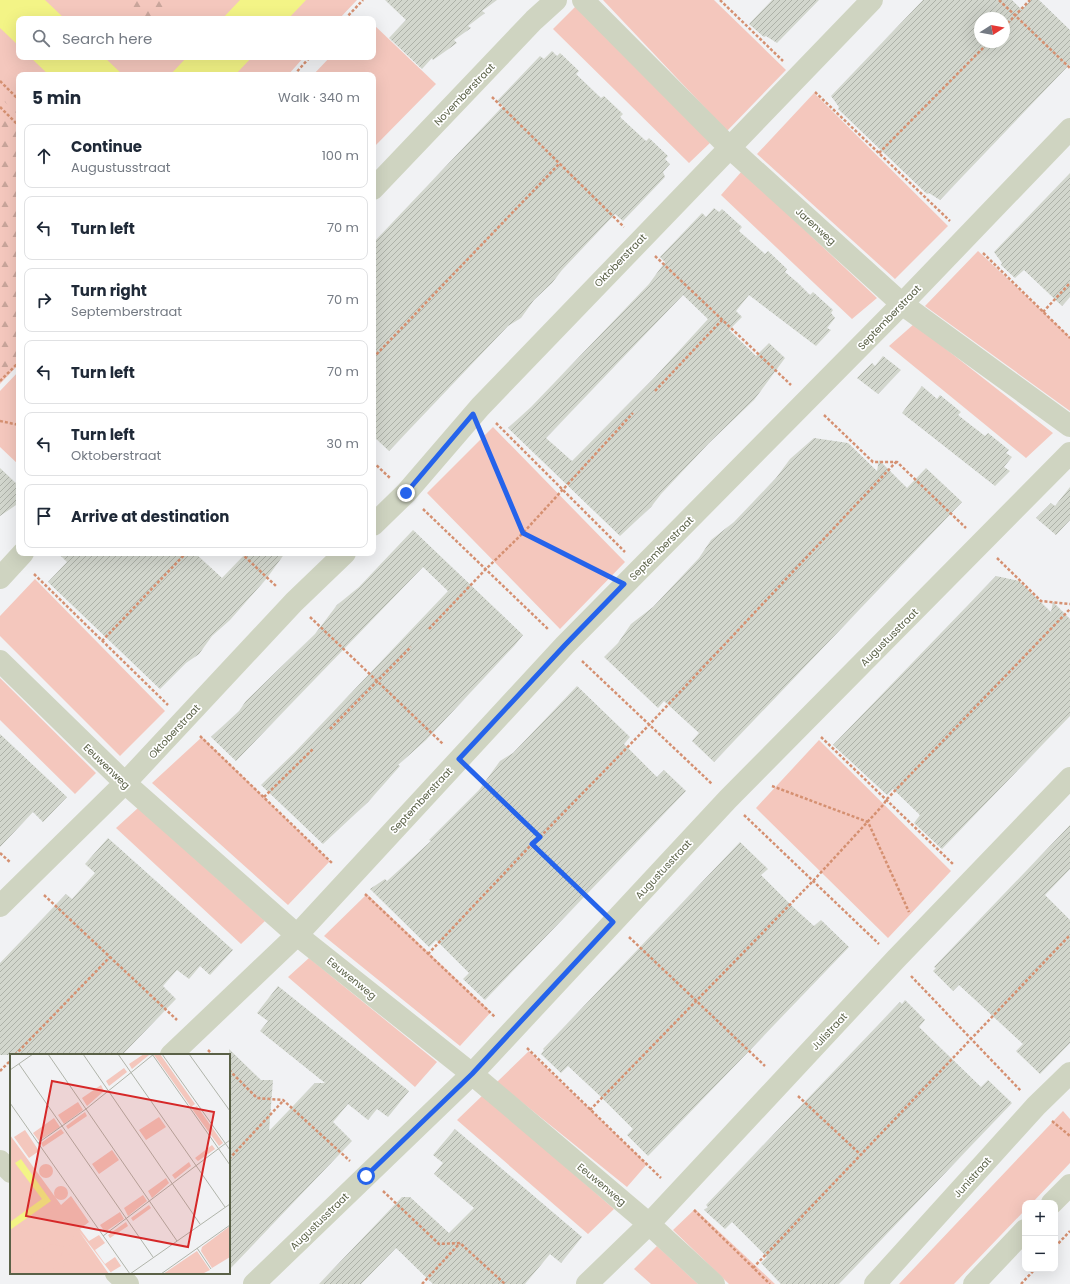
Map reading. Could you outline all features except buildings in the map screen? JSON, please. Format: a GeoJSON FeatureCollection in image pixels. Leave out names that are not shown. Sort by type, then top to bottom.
{"type":"FeatureCollection","features":[{"type":"Feature","properties":{"kind":"street","name":"Novemberstraat"},"geometry":{"type":"LineString","coordinates":[[376,186],[556,0]]}},
{"type":"Feature","properties":{"kind":"street","name":"Jarenweg"},"geometry":{"type":"LineString","coordinates":[[583,0],[729,147],[902,304],[1070,426]]}},
{"type":"Feature","properties":{"kind":"street","name":"Oktoberstraat"},"geometry":{"type":"LineString","coordinates":[[376,522],[406,493],[476,410],[872,0]]}},
{"type":"Feature","properties":{"kind":"street","name":"Septemberstraat"},"geometry":{"type":"LineString","coordinates":[[172,1054],[297,934],[565,645],[902,304],[1070,129]]}},
{"type":"Feature","properties":{"kind":"street","name":"Augustusstraat"},"geometry":{"type":"LineString","coordinates":[[254,1284],[472,1074],[749,778],[1070,453]]}},
{"type":"Feature","properties":{"kind":"street"},"geometry":{"type":"LineString","coordinates":[[0,578],[21,556]]}},
{"type":"Feature","properties":{"kind":"street","name":"Oktoberstraat"},"geometry":{"type":"LineString","coordinates":[[0,906],[124,783],[294,602],[341,556]]}},
{"type":"Feature","properties":{"kind":"street","name":"Eeuwenweg"},"geometry":{"type":"LineString","coordinates":[[0,661],[124,783],[297,934],[472,1074],[649,1224],[714,1284]]}},
{"type":"Feature","properties":{"kind":"street","name":"Julistraat"},"geometry":{"type":"LineString","coordinates":[[587,1284],[649,1224],[970,881],[1070,778]]}},
{"type":"Feature","properties":{"kind":"street","name":"Junistraat"},"geometry":{"type":"LineString","coordinates":[[875,1284],[1036,1106],[1070,1073]]}},
{"type":"Feature","properties":{"kind":"street"},"geometry":{"type":"LineString","coordinates":[[0,1161],[10,1171]]}},
{"type":"Feature","properties":{"kind":"street"},"geometry":{"type":"LineString","coordinates":[[1055,1200],[1070,1185]]}},
{"type":"Feature","properties":{"kind":"street"},"geometry":{"type":"LineString","coordinates":[[974,1284],[1022,1233]]}},
{"type":"Feature","properties":{"kind":"street"},"geometry":{"type":"LineString","coordinates":[[117,1274],[128,1284]]}},
{"type":"Feature","properties":{"kind":"path"},"geometry":{"type":"LineString","coordinates":[[348,16],[363,0]]}},
{"type":"Feature","properties":{"kind":"path"},"geometry":{"type":"LineString","coordinates":[[720,0],[1070,338]]}},
{"type":"Feature","properties":{"kind":"path"},"geometry":{"type":"LineString","coordinates":[[999,0],[1070,68]]}},
{"type":"Feature","properties":{"kind":"path"},"geometry":{"type":"LineString","coordinates":[[1010,20],[1030,0]]}},
{"type":"Feature","properties":{"kind":"path"},"geometry":{"type":"LineString","coordinates":[[879,153],[983,48]]}},
{"type":"Feature","properties":{"kind":"path"},"geometry":{"type":"LineString","coordinates":[[297,72],[307,60]]}},
{"type":"Feature","properties":{"kind":"path"},"geometry":{"type":"LineString","coordinates":[[0,81],[16,97]]}},
{"type":"Feature","properties":{"kind":"path"},"geometry":{"type":"LineString","coordinates":[[476,81],[638,241],[873,462],[897,462],[1041,601],[1070,604]]}},
{"type":"Feature","properties":{"kind":"path"},"geometry":{"type":"LineString","coordinates":[[0,108],[16,123]]}},
{"type":"Feature","properties":{"kind":"path"},"geometry":{"type":"LineString","coordinates":[[376,355],[560,163]]}},
{"type":"Feature","properties":{"kind":"path"},"geometry":{"type":"LineString","coordinates":[[1043,312],[1070,283]]}},
{"type":"Feature","properties":{"kind":"path"},"geometry":{"type":"LineString","coordinates":[[655,391],[722,320]]}},
{"type":"Feature","properties":{"kind":"path"},"geometry":{"type":"LineString","coordinates":[[0,381],[16,365]]}},
{"type":"Feature","properties":{"kind":"path"},"geometry":{"type":"LineString","coordinates":[[476,410],[562,490],[641,568]]}},
{"type":"Feature","properties":{"kind":"path"},"geometry":{"type":"LineString","coordinates":[[476,410],[523,533],[624,584]]}},
{"type":"Feature","properties":{"kind":"path"},"geometry":{"type":"LineString","coordinates":[[429,629],[485,570],[523,533],[634,414]]}},
{"type":"Feature","properties":{"kind":"path"},"geometry":{"type":"LineString","coordinates":[[0,421],[16,424]]}},
{"type":"Feature","properties":{"kind":"path"},"geometry":{"type":"LineString","coordinates":[[428,954],[532,844],[649,725],[897,462]]}},
{"type":"Feature","properties":{"kind":"path"},"geometry":{"type":"LineString","coordinates":[[21,556],[102,641],[511,1032],[770,1284]]}},
{"type":"Feature","properties":{"kind":"path"},"geometry":{"type":"LineString","coordinates":[[102,641],[183,556]]}},
{"type":"Feature","properties":{"kind":"path"},"geometry":{"type":"LineString","coordinates":[[244,556],[540,837]]}},
{"type":"Feature","properties":{"kind":"path"},"geometry":{"type":"LineString","coordinates":[[590,1110],[695,1000],[813,881],[868,822],[886,800],[1070,609]]}},
{"type":"Feature","properties":{"kind":"path"},"geometry":{"type":"LineString","coordinates":[[330,729],[411,647]]}},
{"type":"Feature","properties":{"kind":"path"},"geometry":{"type":"LineString","coordinates":[[805,721],[970,881]]}},
{"type":"Feature","properties":{"kind":"path"},"geometry":{"type":"LineString","coordinates":[[264,797],[313,749]]}},
{"type":"Feature","properties":{"kind":"path"},"geometry":{"type":"LineString","coordinates":[[749,778],[868,822],[920,934]]}},
{"type":"Feature","properties":{"kind":"path"},"geometry":{"type":"LineString","coordinates":[[532,844],[695,1000],[860,1154]]}},
{"type":"Feature","properties":{"kind":"path"},"geometry":{"type":"LineString","coordinates":[[0,853],[212,1054]]}},
{"type":"Feature","properties":{"kind":"path"},"geometry":{"type":"LineString","coordinates":[[753,1268],[1070,935]]}},
{"type":"Feature","properties":{"kind":"path"},"geometry":{"type":"LineString","coordinates":[[16,1054],[110,957]]}},
{"type":"Feature","properties":{"kind":"path"},"geometry":{"type":"LineString","coordinates":[[0,1071],[10,1061]]}},
{"type":"Feature","properties":{"kind":"path"},"geometry":{"type":"LineString","coordinates":[[230,1158],[283,1100]]}},
{"type":"Feature","properties":{"kind":"path"},"geometry":{"type":"LineString","coordinates":[[1058,1244],[1070,1231]]}},
{"type":"Feature","properties":{"kind":"path"},"geometry":{"type":"LineString","coordinates":[[422,1284],[460,1242]]}},
{"type":"Feature","properties":{"kind":"path"},"geometry":{"type":"LineString","coordinates":[[1021,1284],[1032,1272]]}},
{"type":"Feature","properties":{"kind":"green space"},"geometry":{"type":"Polygon","coordinates":[[[0,0],[357,0],[342,16],[16,16],[16,60],[301,60],[291,72],[16,72],[16,367],[0,384],[0,0]]]}},
{"type":"Feature","properties":{"kind":"green space"},"geometry":{"type":"Polygon","coordinates":[[[124,0],[175,0],[160,16],[141,16],[124,0]]]}},
{"type":"Feature","properties":{"kind":"green space"},"geometry":{"type":"Polygon","coordinates":[[[603,0],[714,0],[786,70],[727,131],[603,0]]]}},
{"type":"Feature","properties":{"kind":"green space"},"geometry":{"type":"Polygon","coordinates":[[[577,5],[712,141],[689,163],[553,29],[577,5]]]}},
{"type":"Feature","properties":{"kind":"green space"},"geometry":{"type":"Polygon","coordinates":[[[376,27],[436,84],[376,145],[376,72],[316,72],[327,60],[376,60],[376,27]]]}},
{"type":"Feature","properties":{"kind":"green space"},"geometry":{"type":"Polygon","coordinates":[[[0,87],[16,102],[16,113],[0,97],[0,87]]]}},
{"type":"Feature","properties":{"kind":"green space"},"geometry":{"type":"Polygon","coordinates":[[[814,93],[948,226],[895,279],[757,154],[814,93]]]}},
{"type":"Feature","properties":{"kind":"green space"},"geometry":{"type":"Polygon","coordinates":[[[0,116],[16,131],[16,358],[0,375],[0,116]]]}},
{"type":"Feature","properties":{"kind":"green space"},"geometry":{"type":"Polygon","coordinates":[[[742,171],[877,298],[852,319],[721,195],[742,171]]]}},
{"type":"Feature","properties":{"kind":"green space"},"geometry":{"type":"Polygon","coordinates":[[[978,251],[1070,337],[1070,411],[925,306],[978,251]]]}},
{"type":"Feature","properties":{"kind":"green space"},"geometry":{"type":"Polygon","coordinates":[[[914,324],[1053,433],[1026,458],[889,346],[914,324]]]}},
{"type":"Feature","properties":{"kind":"green space"},"geometry":{"type":"Polygon","coordinates":[[[16,374],[16,462],[0,447],[0,391],[16,374]]]}},
{"type":"Feature","properties":{"kind":"green space"},"geometry":{"type":"Polygon","coordinates":[[[493,427],[625,562],[560,629],[427,493],[493,427]]]}},
{"type":"Feature","properties":{"kind":"green space"},"geometry":{"type":"Polygon","coordinates":[[[35,579],[165,711],[120,756],[0,636],[0,616],[35,579]]]}},
{"type":"Feature","properties":{"kind":"green space"},"geometry":{"type":"Polygon","coordinates":[[[0,678],[96,773],[75,794],[0,720],[0,678]]]}},
{"type":"Feature","properties":{"kind":"green space"},"geometry":{"type":"Polygon","coordinates":[[[202,737],[330,861],[288,905],[152,783],[202,737]]]}},
{"type":"Feature","properties":{"kind":"green space"},"geometry":{"type":"Polygon","coordinates":[[[819,740],[951,871],[888,938],[756,808],[819,740]]]}},
{"type":"Feature","properties":{"kind":"green space"},"geometry":{"type":"Polygon","coordinates":[[[138,808],[265,921],[241,944],[116,828],[138,808]]]}},
{"type":"Feature","properties":{"kind":"green space"},"geometry":{"type":"Polygon","coordinates":[[[367,894],[491,1012],[460,1046],[324,936],[367,894]]]}},
{"type":"Feature","properties":{"kind":"green space"},"geometry":{"type":"Polygon","coordinates":[[[309,958],[437,1062],[415,1087],[288,977],[309,958]]]}},
{"type":"Feature","properties":{"kind":"green space"},"geometry":{"type":"Polygon","coordinates":[[[529,1051],[647,1164],[627,1187],[497,1082],[529,1051]]]}},
{"type":"Feature","properties":{"kind":"green space"},"geometry":{"type":"Polygon","coordinates":[[[483,1095],[614,1209],[588,1234],[457,1120],[483,1095]]]}},
{"type":"Feature","properties":{"kind":"green space"},"geometry":{"type":"Polygon","coordinates":[[[1063,1111],[1070,1119],[1070,1163],[1035,1200],[1022,1200],[1022,1213],[954,1284],[899,1284],[1063,1111]]]}},
{"type":"Feature","properties":{"kind":"green space"},"geometry":{"type":"Polygon","coordinates":[[[695,1209],[775,1284],[729,1284],[673,1230],[695,1209]]]}},
{"type":"Feature","properties":{"kind":"green space"},"geometry":{"type":"Polygon","coordinates":[[[657,1246],[698,1284],[651,1284],[634,1269],[657,1246]]]}},
{"type":"Feature","properties":{"kind":"shaded area"},"geometry":{"type":"Polygon","coordinates":[[[0,0],[45,0],[62,16],[16,16],[16,43],[0,28],[0,0]]]}},
{"type":"Feature","properties":{"kind":"shaded area"},"geometry":{"type":"Polygon","coordinates":[[[240,0],[306,0],[291,16],[225,16],[240,0]]]}},
{"type":"Feature","properties":{"kind":"shaded area"},"geometry":{"type":"Polygon","coordinates":[[[33,60],[107,60],[120,72],[46,72],[33,60]]]}},
{"type":"Feature","properties":{"kind":"shaded area"},"geometry":{"type":"Polygon","coordinates":[[[184,60],[249,60],[238,72],[173,72],[184,60]]]}},
{"type":"Feature","properties":{"kind":"route"},"geometry":{"type":"LineString","coordinates":[[366,1176],[472,1074],[613,922],[532,844],[540,837],[459,759],[624,584],[523,533],[473,414],[406,493]]}}]}
